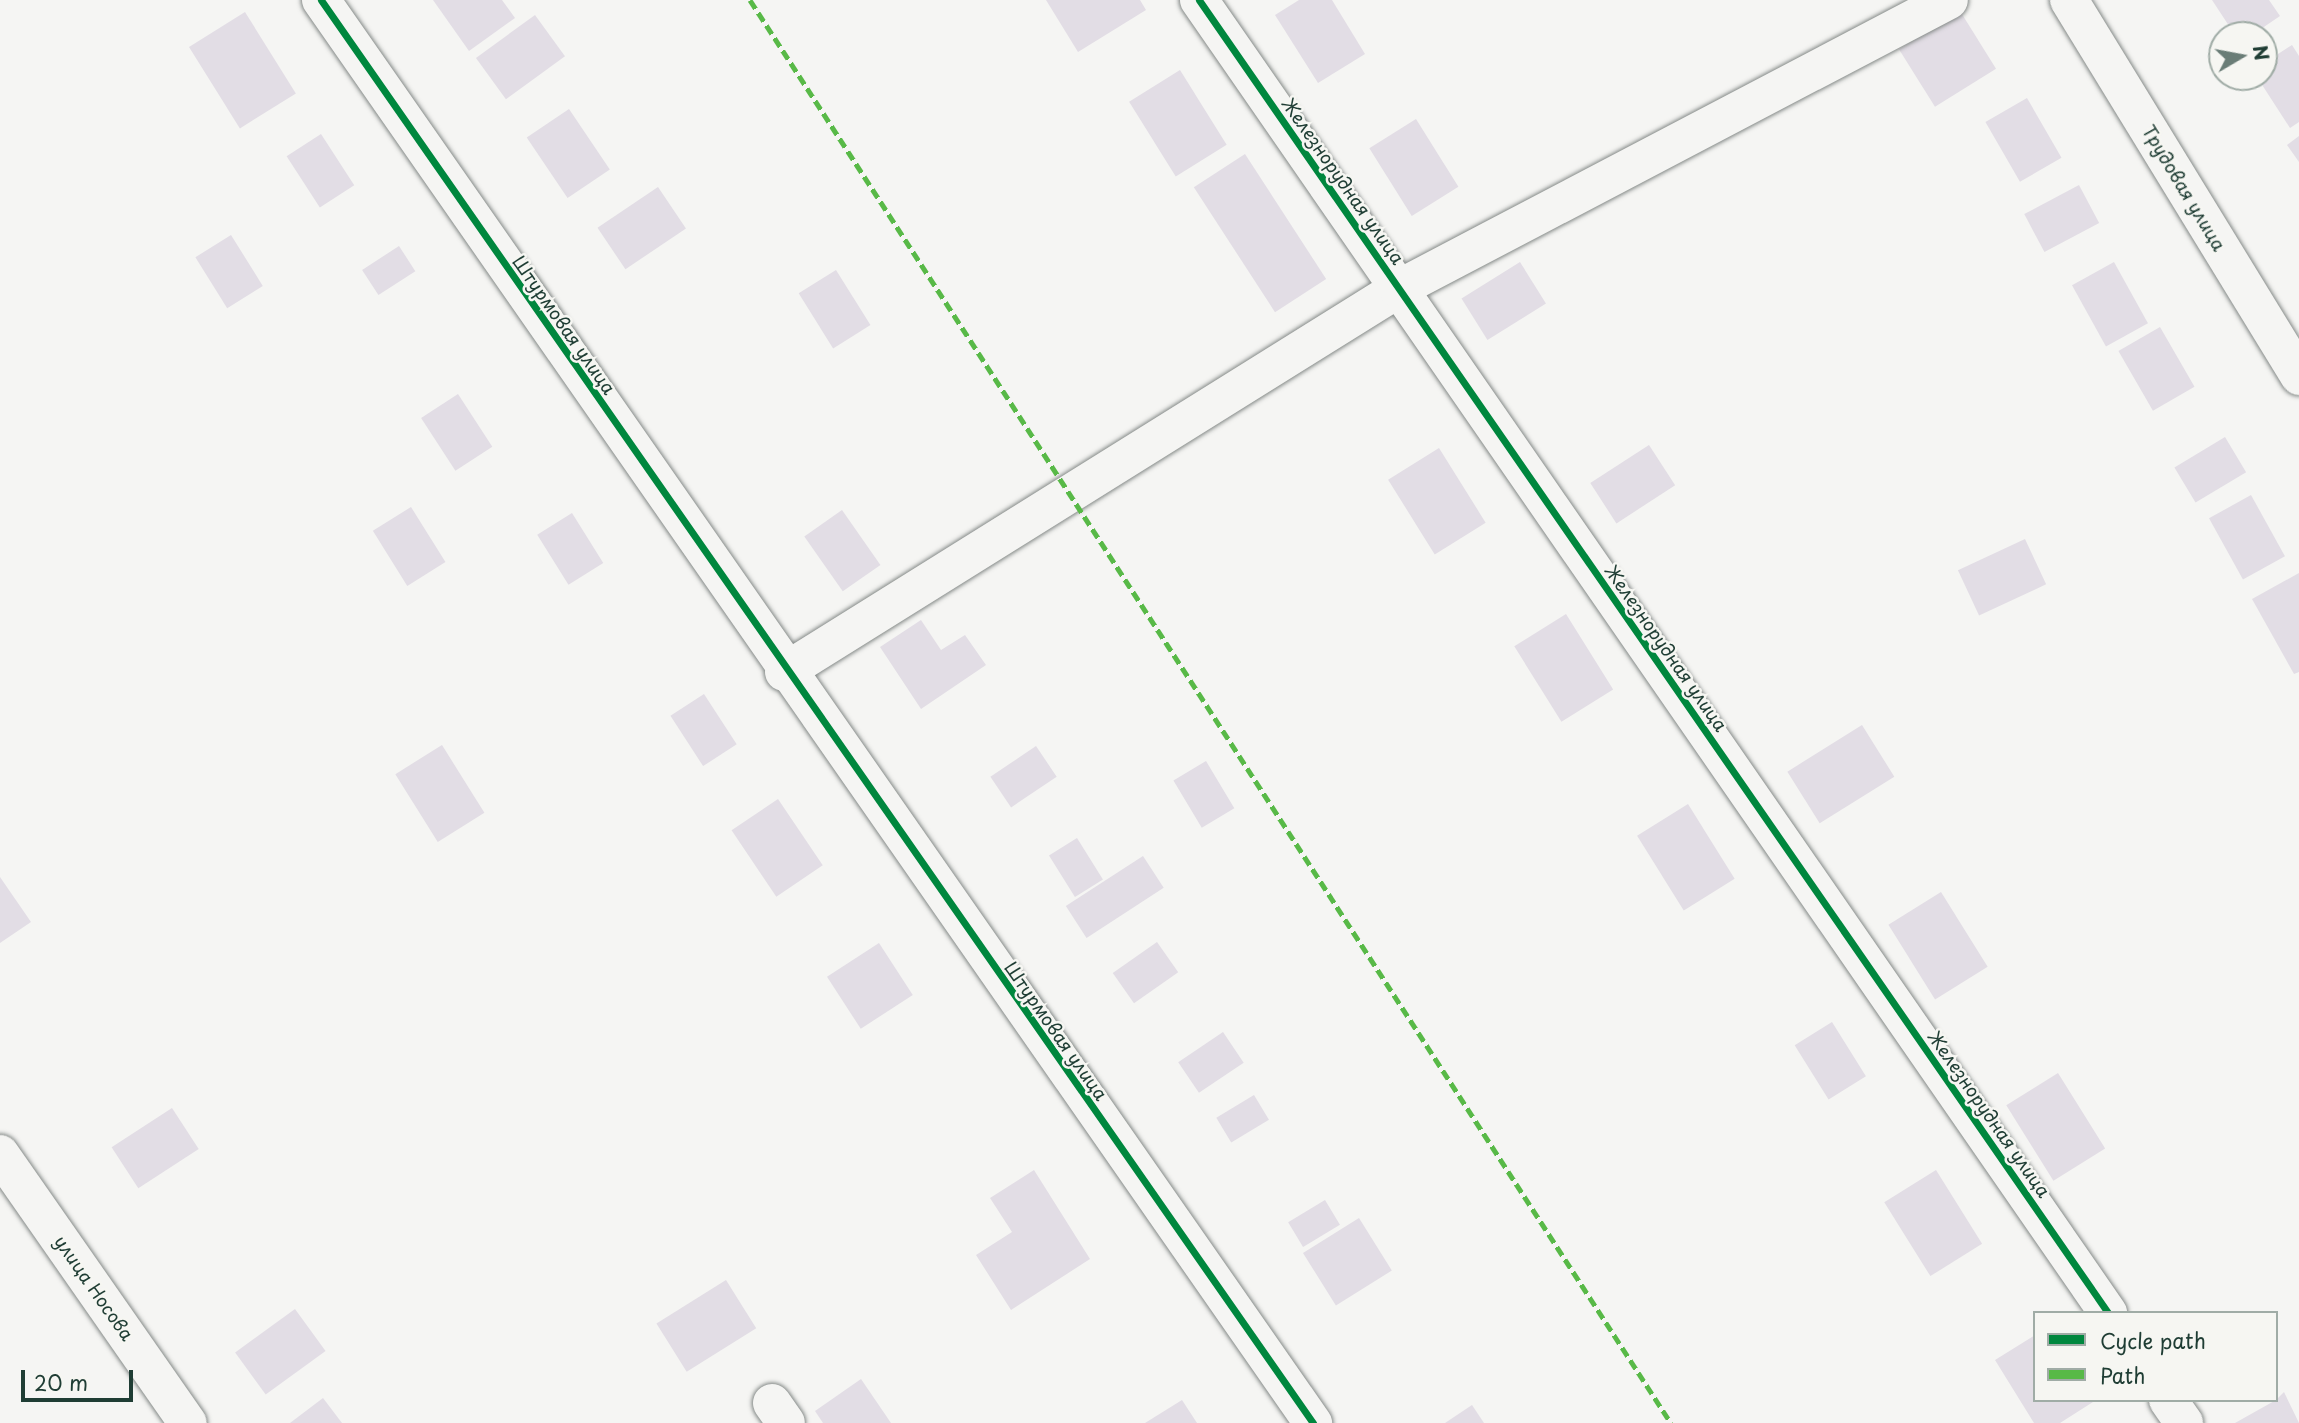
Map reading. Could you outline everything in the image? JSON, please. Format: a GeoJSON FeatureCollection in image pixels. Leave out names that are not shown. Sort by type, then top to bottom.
{"type":"FeatureCollection","features":[{"type":"Feature","properties":{"kind":"street","name":"Штурмовая улица"},"geometry":{"type":"LineString","coordinates":[[320,0],[784,672],[1312,1423]]}},
{"type":"Feature","properties":{"kind":"street","name":"Железнорудная улица"},"geometry":{"type":"LineString","coordinates":[[1199,0],[2107,1311]]}},
{"type":"Feature","properties":{"kind":"street"},"geometry":{"type":"LineString","coordinates":[[784,672],[1398,289],[1949,0]]}},
{"type":"Feature","properties":{"kind":"street","name":"Трудовая улица"},"geometry":{"type":"LineString","coordinates":[[2069,0],[2299,376]]}},
{"type":"Feature","properties":{"kind":"street","name":"улица Носова"},"geometry":{"type":"LineString","coordinates":[[0,1154],[188,1423]]}},
{"type":"Feature","properties":{"kind":"street"},"geometry":{"type":"LineString","coordinates":[[2169,1402],[2184,1423]]}},
{"type":"Feature","properties":{"kind":"building"},"geometry":{"type":"Polygon","coordinates":[[[433,0],[502,0],[515,18],[469,51],[433,0]]]}},
{"type":"Feature","properties":{"kind":"building"},"geometry":{"type":"Polygon","coordinates":[[[1046,0],[1140,0],[1146,10],[1078,52],[1046,0]]]}},
{"type":"Feature","properties":{"kind":"building"},"geometry":{"type":"Polygon","coordinates":[[[1299,0],[1332,0],[1365,54],[1318,83],[1275,15],[1299,0]]]}},
{"type":"Feature","properties":{"kind":"building"},"geometry":{"type":"Polygon","coordinates":[[[2212,0],[2269,0],[2280,16],[2273,21],[2226,21],[2212,0]]]}},
{"type":"Feature","properties":{"kind":"building"},"geometry":{"type":"Polygon","coordinates":[[[1960,11],[1996,69],[1935,107],[1899,49],[1960,11]]]}},
{"type":"Feature","properties":{"kind":"building"},"geometry":{"type":"Polygon","coordinates":[[[245,12],[296,93],[240,128],[189,47],[245,12]]]}},
{"type":"Feature","properties":{"kind":"building"},"geometry":{"type":"Polygon","coordinates":[[[535,15],[565,56],[506,99],[476,58],[535,15]]]}},
{"type":"Feature","properties":{"kind":"building"},"geometry":{"type":"Polygon","coordinates":[[[2292,45],[2299,56],[2299,122],[2290,128],[2266,91],[2278,91],[2278,54],[2292,45]]]}},
{"type":"Feature","properties":{"kind":"building"},"geometry":{"type":"Polygon","coordinates":[[[1180,70],[1227,145],[1176,176],[1129,102],[1180,70]]]}},
{"type":"Feature","properties":{"kind":"building"},"geometry":{"type":"Polygon","coordinates":[[[2027,98],[2062,158],[2020,182],[1985,122],[2027,98]]]}},
{"type":"Feature","properties":{"kind":"building"},"geometry":{"type":"Polygon","coordinates":[[[569,109],[610,170],[568,198],[527,138],[569,109]]]}},
{"type":"Feature","properties":{"kind":"building"},"geometry":{"type":"Polygon","coordinates":[[[1416,119],[1458,187],[1412,216],[1369,148],[1416,119]]]}},
{"type":"Feature","properties":{"kind":"building"},"geometry":{"type":"Polygon","coordinates":[[[321,134],[354,185],[320,207],[287,156],[321,134]]]}},
{"type":"Feature","properties":{"kind":"building"},"geometry":{"type":"Polygon","coordinates":[[[2299,136],[2299,162],[2287,145],[2299,136]]]}},
{"type":"Feature","properties":{"kind":"building"},"geometry":{"type":"Polygon","coordinates":[[[1245,154],[1326,279],[1275,312],[1194,187],[1245,154]]]}},
{"type":"Feature","properties":{"kind":"building"},"geometry":{"type":"Polygon","coordinates":[[[2079,185],[2099,223],[2044,252],[2024,214],[2079,185]]]}},
{"type":"Feature","properties":{"kind":"building"},"geometry":{"type":"Polygon","coordinates":[[[658,187],[686,228],[625,269],[597,228],[658,187]]]}},
{"type":"Feature","properties":{"kind":"building"},"geometry":{"type":"Polygon","coordinates":[[[231,235],[263,286],[227,308],[195,257],[231,235]]]}},
{"type":"Feature","properties":{"kind":"building"},"geometry":{"type":"Polygon","coordinates":[[[399,246],[415,271],[378,295],[362,270],[399,246]]]}},
{"type":"Feature","properties":{"kind":"building"},"geometry":{"type":"Polygon","coordinates":[[[1520,262],[1546,304],[1487,340],[1461,299],[1520,262]]]}},
{"type":"Feature","properties":{"kind":"building"},"geometry":{"type":"Polygon","coordinates":[[[2114,262],[2148,323],[2106,346],[2072,285],[2114,262]]]}},
{"type":"Feature","properties":{"kind":"building"},"geometry":{"type":"Polygon","coordinates":[[[836,270],[870,325],[833,348],[799,293],[836,270]]]}},
{"type":"Feature","properties":{"kind":"building"},"geometry":{"type":"Polygon","coordinates":[[[2160,327],[2194,387],[2153,411],[2118,351],[2160,327]]]}},
{"type":"Feature","properties":{"kind":"building"},"geometry":{"type":"Polygon","coordinates":[[[458,394],[492,447],[455,471],[421,418],[458,394]]]}},
{"type":"Feature","properties":{"kind":"building"},"geometry":{"type":"Polygon","coordinates":[[[2225,437],[2246,472],[2196,503],[2174,467],[2225,437]]]}},
{"type":"Feature","properties":{"kind":"building"},"geometry":{"type":"Polygon","coordinates":[[[1649,445],[1675,485],[1616,523],[1590,483],[1649,445]]]}},
{"type":"Feature","properties":{"kind":"building"},"geometry":{"type":"Polygon","coordinates":[[[1439,448],[1486,523],[1435,554],[1388,480],[1439,448]]]}},
{"type":"Feature","properties":{"kind":"building"},"geometry":{"type":"Polygon","coordinates":[[[2251,495],[2285,556],[2243,579],[2209,518],[2251,495]]]}},
{"type":"Feature","properties":{"kind":"building"},"geometry":{"type":"Polygon","coordinates":[[[411,507],[445,562],[407,586],[373,531],[411,507]]]}},
{"type":"Feature","properties":{"kind":"building"},"geometry":{"type":"Polygon","coordinates":[[[842,510],[880,565],[843,591],[804,536],[842,510]]]}},
{"type":"Feature","properties":{"kind":"building"},"geometry":{"type":"Polygon","coordinates":[[[572,513],[603,563],[568,585],[537,535],[572,513]]]}},
{"type":"Feature","properties":{"kind":"building"},"geometry":{"type":"Polygon","coordinates":[[[2025,539],[2046,584],[1979,616],[1958,570],[2025,539]]]}},
{"type":"Feature","properties":{"kind":"building"},"geometry":{"type":"Polygon","coordinates":[[[2299,573],[2299,672],[2294,674],[2252,599],[2299,573]]]}},
{"type":"Feature","properties":{"kind":"building"},"geometry":{"type":"Polygon","coordinates":[[[1566,614],[1613,689],[1561,722],[1514,646],[1566,614]]]}},
{"type":"Feature","properties":{"kind":"building"},"geometry":{"type":"Polygon","coordinates":[[[921,620],[941,650],[965,635],[986,665],[921,709],[880,647],[921,620]]]}},
{"type":"Feature","properties":{"kind":"building"},"geometry":{"type":"Polygon","coordinates":[[[704,694],[737,744],[703,766],[670,716],[704,694]]]}},
{"type":"Feature","properties":{"kind":"building"},"geometry":{"type":"Polygon","coordinates":[[[1862,725],[1894,777],[1820,823],[1787,772],[1862,725]]]}},
{"type":"Feature","properties":{"kind":"building"},"geometry":{"type":"Polygon","coordinates":[[[442,745],[484,813],[438,842],[395,774],[442,745]]]}},
{"type":"Feature","properties":{"kind":"building"},"geometry":{"type":"Polygon","coordinates":[[[1036,746],[1057,777],[1011,807],[990,777],[1036,746]]]}},
{"type":"Feature","properties":{"kind":"building"},"geometry":{"type":"Polygon","coordinates":[[[1206,761],[1234,808],[1202,828],[1173,781],[1206,761]]]}},
{"type":"Feature","properties":{"kind":"building"},"geometry":{"type":"Polygon","coordinates":[[[778,799],[823,865],[776,897],[732,830],[778,799]]]}},
{"type":"Feature","properties":{"kind":"building"},"geometry":{"type":"Polygon","coordinates":[[[1688,804],[1735,879],[1684,910],[1637,836],[1688,804]]]}},
{"type":"Feature","properties":{"kind":"building"},"geometry":{"type":"Polygon","coordinates":[[[1077,838],[1103,880],[1075,897],[1049,855],[1077,838]]]}},
{"type":"Feature","properties":{"kind":"building"},"geometry":{"type":"Polygon","coordinates":[[[1143,856],[1164,888],[1087,938],[1066,906],[1143,856]]]}},
{"type":"Feature","properties":{"kind":"building"},"geometry":{"type":"Polygon","coordinates":[[[0,877],[31,922],[0,943],[0,877]]]}},
{"type":"Feature","properties":{"kind":"building"},"geometry":{"type":"Polygon","coordinates":[[[1941,892],[1988,967],[1935,999],[1888,925],[1941,892]]]}},
{"type":"Feature","properties":{"kind":"building"},"geometry":{"type":"Polygon","coordinates":[[[1157,942],[1178,972],[1134,1003],[1113,973],[1157,942]]]}},
{"type":"Feature","properties":{"kind":"building"},"geometry":{"type":"Polygon","coordinates":[[[879,943],[913,995],[861,1029],[827,977],[879,943]]]}},
{"type":"Feature","properties":{"kind":"building"},"geometry":{"type":"Polygon","coordinates":[[[1832,1022],[1866,1076],[1829,1100],[1795,1045],[1832,1022]]]}},
{"type":"Feature","properties":{"kind":"building"},"geometry":{"type":"Polygon","coordinates":[[[1223,1032],[1244,1063],[1199,1093],[1178,1062],[1223,1032]]]}},
{"type":"Feature","properties":{"kind":"building"},"geometry":{"type":"Polygon","coordinates":[[[2058,1073],[2105,1148],[2053,1181],[2006,1105],[2058,1073]]]}},
{"type":"Feature","properties":{"kind":"building"},"geometry":{"type":"Polygon","coordinates":[[[1254,1095],[1269,1120],[1231,1143],[1216,1118],[1254,1095]]]}},
{"type":"Feature","properties":{"kind":"building"},"geometry":{"type":"Polygon","coordinates":[[[172,1108],[199,1149],[138,1188],[112,1147],[172,1108]]]}},
{"type":"Feature","properties":{"kind":"building"},"geometry":{"type":"Polygon","coordinates":[[[1034,1170],[1090,1259],[1011,1310],[976,1255],[1012,1232],[990,1198],[1034,1170]]]}},
{"type":"Feature","properties":{"kind":"building"},"geometry":{"type":"Polygon","coordinates":[[[1936,1170],[1982,1244],[1930,1276],[1884,1202],[1936,1170]]]}},
{"type":"Feature","properties":{"kind":"building"},"geometry":{"type":"Polygon","coordinates":[[[1325,1200],[1340,1225],[1303,1247],[1288,1222],[1325,1200]]]}},
{"type":"Feature","properties":{"kind":"building"},"geometry":{"type":"Polygon","coordinates":[[[1359,1218],[1392,1271],[1336,1306],[1303,1253],[1359,1218]]]}},
{"type":"Feature","properties":{"kind":"building"},"geometry":{"type":"Polygon","coordinates":[[[726,1280],[756,1328],[687,1372],[656,1323],[726,1280]]]}},
{"type":"Feature","properties":{"kind":"building"},"geometry":{"type":"Polygon","coordinates":[[[295,1309],[326,1351],[266,1395],[235,1352],[295,1309]]]}},
{"type":"Feature","properties":{"kind":"building"},"geometry":{"type":"Polygon","coordinates":[[[2033,1336],[2033,1402],[2093,1402],[2060,1423],[2034,1423],[1995,1360],[2033,1336]]]}},
{"type":"Feature","properties":{"kind":"building"},"geometry":{"type":"Polygon","coordinates":[[[861,1379],[891,1423],[823,1423],[815,1411],[861,1379]]]}},
{"type":"Feature","properties":{"kind":"building"},"geometry":{"type":"Polygon","coordinates":[[[2284,1392],[2299,1423],[2235,1423],[2272,1402],[2278,1402],[2284,1392]]]}},
{"type":"Feature","properties":{"kind":"building"},"geometry":{"type":"Polygon","coordinates":[[[323,1398],[342,1423],[290,1423],[323,1398]]]}},
{"type":"Feature","properties":{"kind":"building"},"geometry":{"type":"Polygon","coordinates":[[[1182,1400],[1197,1423],[1145,1423],[1182,1400]]]}},
{"type":"Feature","properties":{"kind":"building"},"geometry":{"type":"Polygon","coordinates":[[[1472,1405],[1484,1423],[1445,1423],[1472,1405]]]}},
{"type":"Feature","properties":{"kind":"marked path"},"geometry":{"type":"LineString","coordinates":[[750,0],[1671,1423]]}},
{"type":"Feature","properties":{"kind":"cycle path"},"geometry":{"type":"LineString","coordinates":[[321,0],[1313,1423]]}},
{"type":"Feature","properties":{"kind":"cycle path"},"geometry":{"type":"LineString","coordinates":[[1199,0],[2107,1311]]}}]}
